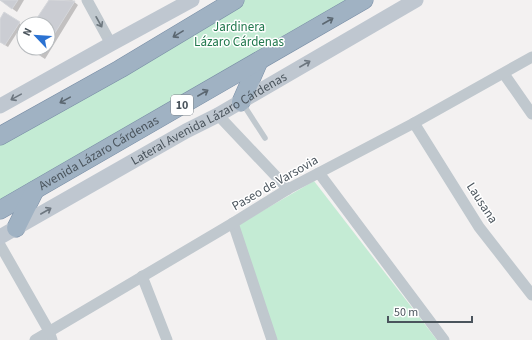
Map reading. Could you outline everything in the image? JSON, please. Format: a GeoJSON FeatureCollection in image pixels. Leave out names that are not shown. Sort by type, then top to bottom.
{"type":"FeatureCollection","features":[{"type":"Feature","properties":{"kind":"highway"},"geometry":{"type":"LineString","coordinates":[[0,136],[120,69],[235,0]]}},
{"type":"Feature","properties":{"kind":"highway","name":"Avenida Lázaro Cárdenas"},"geometry":{"type":"LineString","coordinates":[[0,210],[364,0]]}},
{"type":"Feature","properties":{"kind":"highway"},"geometry":{"type":"LineString","coordinates":[[242,102],[259,61]]}},
{"type":"Feature","properties":{"kind":"highway"},"geometry":{"type":"LineString","coordinates":[[16,228],[35,190]]}},
{"type":"Feature","properties":{"kind":"main road","name":"Lateral Avenida Lázaro Cárdenas"},"geometry":{"type":"LineString","coordinates":[[0,237],[186,131],[242,102],[416,0]]}},
{"type":"Feature","properties":{"kind":"main road"},"geometry":{"type":"LineString","coordinates":[[0,106],[187,1]]}},
{"type":"Feature","properties":{"kind":"street"},"geometry":{"type":"LineString","coordinates":[[87,0],[111,44]]}},
{"type":"Feature","properties":{"kind":"street","name":"Paseo de Varsovia"},"geometry":{"type":"LineString","coordinates":[[35,340],[51,336],[142,276],[234,223],[288,189],[504,74],[532,57]]}},
{"type":"Feature","properties":{"kind":"street"},"geometry":{"type":"LineString","coordinates":[[504,74],[532,114]]}},
{"type":"Feature","properties":{"kind":"street"},"geometry":{"type":"LineString","coordinates":[[218,115],[288,189]]}},
{"type":"Feature","properties":{"kind":"street","name":"Lausana"},"geometry":{"type":"LineString","coordinates":[[414,122],[479,227],[532,295]]}},
{"type":"Feature","properties":{"kind":"street"},"geometry":{"type":"LineString","coordinates":[[319,173],[444,340]]}},
{"type":"Feature","properties":{"kind":"street"},"geometry":{"type":"LineString","coordinates":[[234,223],[272,340]]}},
{"type":"Feature","properties":{"kind":"street"},"geometry":{"type":"LineString","coordinates":[[0,245],[51,336]]}},
{"type":"Feature","properties":{"kind":"street"},"geometry":{"type":"LineString","coordinates":[[142,276],[167,340]]}},
{"type":"Feature","properties":{"kind":"lane"},"geometry":{"type":"LineString","coordinates":[[242,102],[265,138]]}},
{"type":"Feature","properties":{"kind":"green space","name":"Jardinera Lázaro Cárdenas"},"geometry":{"type":"Polygon","coordinates":[[[235,0],[364,0],[0,210],[0,136],[235,0]]]}},
{"type":"Feature","properties":{"kind":"green space"},"geometry":{"type":"Polygon","coordinates":[[[314,181],[437,340],[276,340],[238,225],[314,181]]]}},
{"type":"Feature","properties":{"kind":"building"},"geometry":{"type":"Polygon","coordinates":[[[0,0],[18,0],[12,9],[0,0]]]}},
{"type":"Feature","properties":{"kind":"building"},"geometry":{"type":"Polygon","coordinates":[[[49,0],[75,1],[56,31],[56,16],[38,16],[49,0]]]}},
{"type":"Feature","properties":{"kind":"building"},"geometry":{"type":"Polygon","coordinates":[[[4,12],[16,20],[16,28],[5,45],[0,42],[0,19],[4,12]]]}}]}
